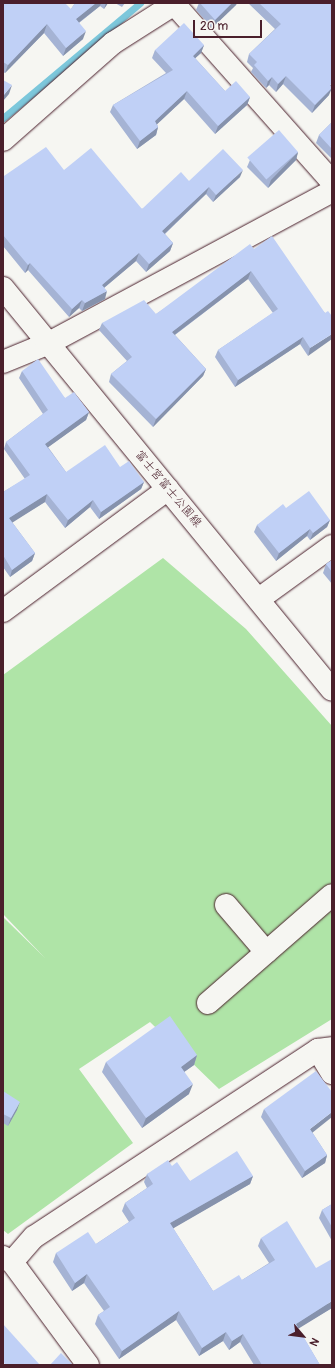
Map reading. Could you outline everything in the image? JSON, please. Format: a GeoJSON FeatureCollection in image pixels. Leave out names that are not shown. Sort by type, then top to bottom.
{"type":"FeatureCollection","features":[{"type":"Feature","properties":{"kind":"street"},"geometry":{"type":"LineString","coordinates":[[3,140],[113,43],[175,4],[332,182]]}},
{"type":"Feature","properties":{"kind":"street"},"geometry":{"type":"LineString","coordinates":[[3,362],[49,344],[332,192]]}},
{"type":"Feature","properties":{"kind":"street","name":"富士宮富士公園線"},"geometry":{"type":"LineString","coordinates":[[3,288],[259,598],[332,690]]}},
{"type":"Feature","properties":{"kind":"street"},"geometry":{"type":"LineString","coordinates":[[3,611],[168,489]]}},
{"type":"Feature","properties":{"kind":"street"},"geometry":{"type":"LineString","coordinates":[[259,598],[332,546]]}},
{"type":"Feature","properties":{"kind":"street"},"geometry":{"type":"LineString","coordinates":[[208,1003],[332,895]]}},
{"type":"Feature","properties":{"kind":"street"},"geometry":{"type":"LineString","coordinates":[[226,905],[266,952]]}},
{"type":"Feature","properties":{"kind":"street"},"geometry":{"type":"LineString","coordinates":[[88,1365],[7,1259],[34,1237],[325,1049],[332,1073]]}},
{"type":"Feature","properties":{"kind":"green space"},"geometry":{"type":"Polygon","coordinates":[[[163,558],[246,629],[332,726],[332,1019],[219,1089],[150,1022],[79,1069],[133,1143],[8,1234],[3,1230],[3,917],[45,958],[3,914],[3,675],[163,558]]]}},
{"type":"Feature","properties":{"kind":"building"},"geometry":{"type":"Polygon","coordinates":[[[3,3],[65,3],[71,9],[75,3],[96,3],[76,19],[86,31],[66,48],[47,24],[8,65],[3,62],[3,3]]]}},
{"type":"Feature","properties":{"kind":"building"},"geometry":{"type":"Polygon","coordinates":[[[200,3],[232,3],[215,20],[200,3]]]}},
{"type":"Feature","properties":{"kind":"building"},"geometry":{"type":"Polygon","coordinates":[[[259,3],[332,3],[332,83],[330,85],[332,88],[315,105],[286,76],[278,84],[272,77],[268,81],[254,65],[257,62],[249,54],[281,24],[259,3]]]}},
{"type":"Feature","properties":{"kind":"building"},"geometry":{"type":"Polygon","coordinates":[[[184,23],[204,45],[193,56],[225,91],[236,81],[250,97],[218,126],[187,91],[155,121],[158,127],[140,141],[113,105],[173,70],[155,50],[184,23]]]}},
{"type":"Feature","properties":{"kind":"building"},"geometry":{"type":"Polygon","coordinates":[[[3,80],[12,85],[3,96],[3,80]]]}},
{"type":"Feature","properties":{"kind":"building"},"geometry":{"type":"Polygon","coordinates":[[[332,122],[332,149],[319,135],[332,122]]]}},
{"type":"Feature","properties":{"kind":"building"},"geometry":{"type":"Polygon","coordinates":[[[279,130],[298,152],[266,179],[247,158],[279,130]]]}},
{"type":"Feature","properties":{"kind":"building"},"geometry":{"type":"Polygon","coordinates":[[[46,147],[64,170],[91,148],[142,209],[181,172],[189,181],[223,149],[243,170],[216,195],[209,187],[162,231],[173,243],[149,264],[139,253],[102,285],[107,291],[85,303],[82,300],[72,309],[30,263],[28,265],[3,235],[3,175],[4,176],[46,147]]]}},
{"type":"Feature","properties":{"kind":"building"},"geometry":{"type":"Polygon","coordinates":[[[272,236],[325,313],[328,311],[332,316],[332,334],[310,348],[303,337],[238,380],[218,350],[278,309],[251,271],[172,332],[206,369],[156,419],[111,374],[132,357],[102,323],[144,300],[156,314],[250,244],[254,249],[272,236]]]}},
{"type":"Feature","properties":{"kind":"building"},"geometry":{"type":"Polygon","coordinates":[[[38,359],[65,398],[74,392],[89,412],[45,444],[66,472],[105,445],[120,467],[129,461],[144,482],[101,512],[93,500],[68,520],[47,494],[9,518],[35,553],[12,570],[3,555],[3,492],[30,475],[6,442],[48,410],[22,371],[38,359]]]}},
{"type":"Feature","properties":{"kind":"building"},"geometry":{"type":"Polygon","coordinates":[[[309,491],[330,520],[313,533],[310,529],[279,553],[257,525],[283,504],[286,508],[309,491]]]}},
{"type":"Feature","properties":{"kind":"building"},"geometry":{"type":"Polygon","coordinates":[[[332,560],[332,572],[326,564],[332,560]]]}},
{"type":"Feature","properties":{"kind":"building"},"geometry":{"type":"Polygon","coordinates":[[[170,1016],[197,1055],[181,1067],[193,1084],[146,1118],[106,1062],[170,1016]]]}},
{"type":"Feature","properties":{"kind":"building"},"geometry":{"type":"Polygon","coordinates":[[[316,1071],[332,1092],[332,1112],[310,1129],[327,1155],[305,1171],[264,1109],[316,1071]]]}},
{"type":"Feature","properties":{"kind":"building"},"geometry":{"type":"Polygon","coordinates":[[[3,1091],[20,1102],[11,1118],[3,1114],[3,1091]]]}},
{"type":"Feature","properties":{"kind":"building"},"geometry":{"type":"Polygon","coordinates":[[[237,1151],[253,1176],[170,1223],[213,1291],[239,1275],[242,1280],[275,1260],[261,1238],[287,1221],[316,1268],[332,1259],[332,1301],[296,1324],[320,1365],[262,1365],[243,1334],[232,1341],[226,1332],[202,1348],[179,1311],[122,1351],[98,1315],[110,1307],[87,1274],[75,1283],[56,1253],[88,1232],[96,1244],[135,1218],[125,1203],[153,1184],[147,1174],[168,1160],[172,1166],[177,1162],[190,1181],[237,1151]]]}},
{"type":"Feature","properties":{"kind":"building"},"geometry":{"type":"Polygon","coordinates":[[[332,1204],[332,1227],[322,1210],[332,1204]]]}},
{"type":"Feature","properties":{"kind":"building"},"geometry":{"type":"Polygon","coordinates":[[[3,1324],[40,1365],[6,1365],[3,1362],[3,1324]]]}},
{"type":"Feature","properties":{"kind":"building"},"geometry":{"type":"Polygon","coordinates":[[[61,1353],[73,1365],[50,1365],[61,1353]]]}},
{"type":"Feature","properties":{"kind":"waterway"},"geometry":{"type":"LineString","coordinates":[[3,118],[140,3]]}}]}
